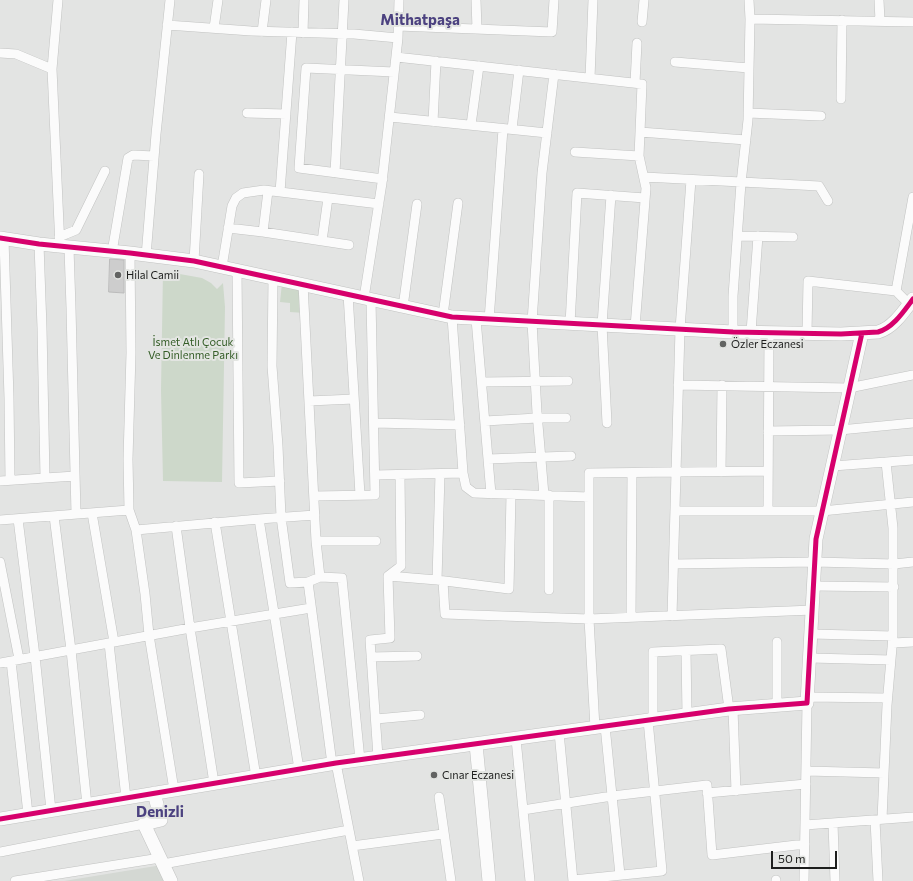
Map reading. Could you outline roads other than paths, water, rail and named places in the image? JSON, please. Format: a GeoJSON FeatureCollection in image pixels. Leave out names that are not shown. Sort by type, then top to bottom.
{"type":"FeatureCollection","features":[{"type":"Feature","properties":{"kind":"street"},"geometry":{"type":"LineString","coordinates":[[58,0],[52,69],[76,476],[76,514]]}},
{"type":"Feature","properties":{"kind":"street"},"geometry":{"type":"LineString","coordinates":[[146,256],[154,156],[170,0]]}},
{"type":"Feature","properties":{"kind":"street"},"geometry":{"type":"LineString","coordinates":[[214,28],[218,0]]}},
{"type":"Feature","properties":{"kind":"street"},"geometry":{"type":"LineString","coordinates":[[262,32],[266,0]]}},
{"type":"Feature","properties":{"kind":"street"},"geometry":{"type":"LineString","coordinates":[[303,32],[304,0]]}},
{"type":"Feature","properties":{"kind":"street"},"geometry":{"type":"LineString","coordinates":[[334,173],[344,0]]}},
{"type":"Feature","properties":{"kind":"street"},"geometry":{"type":"LineString","coordinates":[[314,496],[375,495],[374,423],[368,299],[390,117],[398,38],[399,0]]}},
{"type":"Feature","properties":{"kind":"street"},"geometry":{"type":"LineString","coordinates":[[476,0],[477,29]]}},
{"type":"Feature","properties":{"kind":"street"},"geometry":{"type":"LineString","coordinates":[[398,26],[552,32],[554,0]]}},
{"type":"Feature","properties":{"kind":"street"},"geometry":{"type":"LineString","coordinates":[[590,78],[593,0]]}},
{"type":"Feature","properties":{"kind":"street"},"geometry":{"type":"LineString","coordinates":[[642,22],[644,0]]}},
{"type":"Feature","properties":{"kind":"street"},"geometry":{"type":"LineString","coordinates":[[733,332],[733,296],[741,183],[748,113],[749,0]]}},
{"type":"Feature","properties":{"kind":"street"},"geometry":{"type":"LineString","coordinates":[[879,0],[880,21]]}},
{"type":"Feature","properties":{"kind":"street"},"geometry":{"type":"LineString","coordinates":[[750,20],[913,22]]}},
{"type":"Feature","properties":{"kind":"street"},"geometry":{"type":"LineString","coordinates":[[841,99],[842,20]]}},
{"type":"Feature","properties":{"kind":"street"},"geometry":{"type":"LineString","coordinates":[[167,25],[262,32],[342,33],[398,38]]}},
{"type":"Feature","properties":{"kind":"street"},"geometry":{"type":"LineString","coordinates":[[280,192],[292,32]]}},
{"type":"Feature","properties":{"kind":"street"},"geometry":{"type":"LineString","coordinates":[[635,83],[637,43]]}},
{"type":"Feature","properties":{"kind":"street"},"geometry":{"type":"LineString","coordinates":[[0,53],[16,54],[52,69]]}},
{"type":"Feature","properties":{"kind":"street"},"geometry":{"type":"LineString","coordinates":[[396,57],[642,84],[639,156],[646,188],[635,327]]}},
{"type":"Feature","properties":{"kind":"street"},"geometry":{"type":"LineString","coordinates":[[433,122],[436,62]]}},
{"type":"Feature","properties":{"kind":"street"},"geometry":{"type":"LineString","coordinates":[[675,62],[749,68]]}},
{"type":"Feature","properties":{"kind":"street"},"geometry":{"type":"LineString","coordinates":[[471,125],[479,66]]}},
{"type":"Feature","properties":{"kind":"street"},"geometry":{"type":"LineString","coordinates":[[383,179],[299,168],[306,68],[394,72]]}},
{"type":"Feature","properties":{"kind":"street"},"geometry":{"type":"LineString","coordinates":[[490,494],[482,382],[482,319],[507,129],[519,70]]}},
{"type":"Feature","properties":{"kind":"street"},"geometry":{"type":"LineString","coordinates":[[549,590],[546,495],[540,456],[532,322],[542,173],[554,74]]}},
{"type":"Feature","properties":{"kind":"street"},"geometry":{"type":"LineString","coordinates":[[247,113],[286,114]]}},
{"type":"Feature","properties":{"kind":"street"},"geometry":{"type":"LineString","coordinates":[[748,113],[822,116]]}},
{"type":"Feature","properties":{"kind":"street"},"geometry":{"type":"LineString","coordinates":[[390,117],[547,133]]}},
{"type":"Feature","properties":{"kind":"street"},"geometry":{"type":"LineString","coordinates":[[640,132],[746,140]]}},
{"type":"Feature","properties":{"kind":"street"},"geometry":{"type":"LineString","coordinates":[[575,152],[639,156]]}},
{"type":"Feature","properties":{"kind":"street"},"geometry":{"type":"LineString","coordinates":[[112,252],[128,158],[133,154],[154,156]]}},
{"type":"Feature","properties":{"kind":"street"},"geometry":{"type":"LineString","coordinates":[[63,244],[76,230],[105,171]]}},
{"type":"Feature","properties":{"kind":"street"},"geometry":{"type":"LineString","coordinates":[[194,261],[199,174]]}},
{"type":"Feature","properties":{"kind":"street"},"geometry":{"type":"LineString","coordinates":[[644,177],[820,186],[828,201]]}},
{"type":"Feature","properties":{"kind":"street"},"geometry":{"type":"LineString","coordinates":[[672,616],[680,329],[690,180]]}},
{"type":"Feature","properties":{"kind":"street"},"geometry":{"type":"LineString","coordinates":[[263,232],[268,191]]}},
{"type":"Feature","properties":{"kind":"street"},"geometry":{"type":"LineString","coordinates":[[222,267],[232,206],[236,198],[243,193],[268,191],[379,204]]}},
{"type":"Feature","properties":{"kind":"street"},"geometry":{"type":"LineString","coordinates":[[570,324],[577,193],[645,198]]}},
{"type":"Feature","properties":{"kind":"street"},"geometry":{"type":"LineString","coordinates":[[607,423],[602,325],[610,195]]}},
{"type":"Feature","properties":{"kind":"street"},"geometry":{"type":"LineString","coordinates":[[896,291],[913,197]]}},
{"type":"Feature","properties":{"kind":"street"},"geometry":{"type":"LineString","coordinates":[[322,241],[328,198]]}},
{"type":"Feature","properties":{"kind":"street"},"geometry":{"type":"LineString","coordinates":[[458,203],[447,316],[460,424],[463,473],[466,487],[474,493],[589,497]]}},
{"type":"Feature","properties":{"kind":"street"},"geometry":{"type":"LineString","coordinates":[[403,307],[417,204]]}},
{"type":"Feature","properties":{"kind":"street"},"geometry":{"type":"LineString","coordinates":[[228,228],[349,244]]}},
{"type":"Feature","properties":{"kind":"street"},"geometry":{"type":"LineString","coordinates":[[738,236],[792,237]]}},
{"type":"Feature","properties":{"kind":"street"},"geometry":{"type":"LineString","coordinates":[[751,332],[758,236]]}},
{"type":"Feature","properties":{"kind":"street"},"geometry":{"type":"LineString","coordinates":[[10,480],[9,398],[2,238],[39,244],[63,244],[112,252],[194,261],[447,316],[482,319],[733,332],[807,333],[862,333],[884,330],[890,326],[911,301],[896,291],[808,281],[807,333]]}},
{"type":"Feature","properties":{"kind":"street"},"geometry":{"type":"LineString","coordinates":[[39,244],[45,478]]}},
{"type":"Feature","properties":{"kind":"street"},"geometry":{"type":"LineString","coordinates":[[130,253],[131,353],[128,459],[129,510],[136,530],[149,636],[174,790]]}},
{"type":"Feature","properties":{"kind":"street"},"geometry":{"type":"LineString","coordinates":[[237,270],[239,483],[280,481]]}},
{"type":"Feature","properties":{"kind":"street"},"geometry":{"type":"LineString","coordinates":[[273,278],[272,366],[282,517],[290,583],[308,582],[320,577],[342,578],[360,760]]}},
{"type":"Feature","properties":{"kind":"street"},"geometry":{"type":"LineString","coordinates":[[303,284],[316,540],[320,577]]}},
{"type":"Feature","properties":{"kind":"street"},"geometry":{"type":"LineString","coordinates":[[348,294],[360,495]]}},
{"type":"Feature","properties":{"kind":"street"},"geometry":{"type":"LineString","coordinates":[[768,511],[769,332]]}},
{"type":"Feature","properties":{"kind":"street"},"geometry":{"type":"LineString","coordinates":[[804,881],[808,700],[816,539],[862,333]]}},
{"type":"Feature","properties":{"kind":"street"},"geometry":{"type":"LineString","coordinates":[[678,385],[849,388],[913,375]]}},
{"type":"Feature","properties":{"kind":"street"},"geometry":{"type":"LineString","coordinates":[[482,382],[568,381]]}},
{"type":"Feature","properties":{"kind":"street"},"geometry":{"type":"LineString","coordinates":[[721,472],[722,385]]}},
{"type":"Feature","properties":{"kind":"street"},"geometry":{"type":"LineString","coordinates":[[309,400],[354,399]]}},
{"type":"Feature","properties":{"kind":"street"},"geometry":{"type":"LineString","coordinates":[[485,421],[566,418]]}},
{"type":"Feature","properties":{"kind":"street"},"geometry":{"type":"LineString","coordinates":[[374,423],[460,424]]}},
{"type":"Feature","properties":{"kind":"street"},"geometry":{"type":"LineString","coordinates":[[768,431],[840,430],[913,423]]}},
{"type":"Feature","properties":{"kind":"street"},"geometry":{"type":"LineString","coordinates":[[488,459],[571,456]]}},
{"type":"Feature","properties":{"kind":"street"},"geometry":{"type":"LineString","coordinates":[[832,466],[913,460]]}},
{"type":"Feature","properties":{"kind":"street"},"geometry":{"type":"LineString","coordinates":[[878,881],[878,820],[884,773],[887,698],[893,640],[893,528],[886,462]]}},
{"type":"Feature","properties":{"kind":"street"},"geometry":{"type":"LineString","coordinates":[[620,875],[612,796],[600,727],[589,619],[589,473],[768,472]]}},
{"type":"Feature","properties":{"kind":"street"},"geometry":{"type":"LineString","coordinates":[[375,475],[463,473]]}},
{"type":"Feature","properties":{"kind":"street"},"geometry":{"type":"LineString","coordinates":[[631,617],[632,473]]}},
{"type":"Feature","properties":{"kind":"street"},"geometry":{"type":"LineString","coordinates":[[440,474],[440,580],[445,614],[589,619],[813,610]]}},
{"type":"Feature","properties":{"kind":"street"},"geometry":{"type":"LineString","coordinates":[[388,576],[401,566],[400,475]]}},
{"type":"Feature","properties":{"kind":"street"},"geometry":{"type":"LineString","coordinates":[[0,481],[76,476]]}},
{"type":"Feature","properties":{"kind":"street"},"geometry":{"type":"LineString","coordinates":[[388,576],[440,580],[509,589],[511,494]]}},
{"type":"Feature","properties":{"kind":"street"},"geometry":{"type":"LineString","coordinates":[[675,511],[822,511],[913,502]]}},
{"type":"Feature","properties":{"kind":"street"},"geometry":{"type":"LineString","coordinates":[[0,520],[129,510]]}},
{"type":"Feature","properties":{"kind":"street"},"geometry":{"type":"LineString","coordinates":[[92,513],[111,642],[126,798]]}},
{"type":"Feature","properties":{"kind":"street"},"geometry":{"type":"LineString","coordinates":[[136,530],[215,522],[315,515]]}},
{"type":"Feature","properties":{"kind":"street"},"geometry":{"type":"LineString","coordinates":[[54,516],[71,650],[87,804]]}},
{"type":"Feature","properties":{"kind":"street"},"geometry":{"type":"LineString","coordinates":[[18,519],[35,656],[51,810]]}},
{"type":"Feature","properties":{"kind":"street"},"geometry":{"type":"LineString","coordinates":[[258,519],[299,769]]}},
{"type":"Feature","properties":{"kind":"street"},"geometry":{"type":"LineString","coordinates":[[215,522],[256,777]]}},
{"type":"Feature","properties":{"kind":"street"},"geometry":{"type":"LineString","coordinates":[[176,526],[214,784]]}},
{"type":"Feature","properties":{"kind":"street"},"geometry":{"type":"LineString","coordinates":[[316,540],[376,541]]}},
{"type":"Feature","properties":{"kind":"street"},"geometry":{"type":"LineString","coordinates":[[0,562],[15,660],[28,814]]}},
{"type":"Feature","properties":{"kind":"street"},"geometry":{"type":"LineString","coordinates":[[674,564],[815,562],[894,564],[913,562]]}},
{"type":"Feature","properties":{"kind":"street"},"geometry":{"type":"LineString","coordinates":[[378,757],[370,640],[390,638],[388,576]]}},
{"type":"Feature","properties":{"kind":"street"},"geometry":{"type":"LineString","coordinates":[[308,582],[334,764],[359,881]]}},
{"type":"Feature","properties":{"kind":"street"},"geometry":{"type":"LineString","coordinates":[[814,586],[894,587]]}},
{"type":"Feature","properties":{"kind":"street"},"geometry":{"type":"LineString","coordinates":[[0,663],[190,628],[311,608]]}},
{"type":"Feature","properties":{"kind":"street"},"geometry":{"type":"LineString","coordinates":[[811,634],[913,642]]}},
{"type":"Feature","properties":{"kind":"street"},"geometry":{"type":"LineString","coordinates":[[777,642],[778,706]]}},
{"type":"Feature","properties":{"kind":"street"},"geometry":{"type":"LineString","coordinates":[[559,732],[573,881],[662,871],[650,720],[653,652],[721,649],[731,709],[736,791]]}},
{"type":"Feature","properties":{"kind":"street"},"geometry":{"type":"LineString","coordinates":[[686,651],[687,715]]}},
{"type":"Feature","properties":{"kind":"street"},"geometry":{"type":"LineString","coordinates":[[372,657],[417,656]]}},
{"type":"Feature","properties":{"kind":"street"},"geometry":{"type":"LineString","coordinates":[[810,658],[891,660]]}},
{"type":"Feature","properties":{"kind":"street"},"geometry":{"type":"LineString","coordinates":[[0,819],[299,769],[559,732],[731,709],[778,706],[808,700],[887,698]]}},
{"type":"Feature","properties":{"kind":"street"},"geometry":{"type":"LineString","coordinates":[[376,719],[420,715]]}},
{"type":"Feature","properties":{"kind":"street"},"geometry":{"type":"LineString","coordinates":[[516,738],[530,881]]}},
{"type":"Feature","properties":{"kind":"street"},"geometry":{"type":"LineString","coordinates":[[476,744],[489,881]]}},
{"type":"Feature","properties":{"kind":"street"},"geometry":{"type":"LineString","coordinates":[[806,771],[884,773]]}},
{"type":"Feature","properties":{"kind":"street"},"geometry":{"type":"LineString","coordinates":[[707,794],[806,784]]}},
{"type":"Feature","properties":{"kind":"street"},"geometry":{"type":"LineString","coordinates":[[523,810],[612,796],[707,785],[712,855],[805,844]]}},
{"type":"Feature","properties":{"kind":"street"},"geometry":{"type":"LineString","coordinates":[[0,852],[161,820],[154,793]]}},
{"type":"Feature","properties":{"kind":"street"},"geometry":{"type":"LineString","coordinates":[[438,797],[451,881]]}},
{"type":"Feature","properties":{"kind":"street"},"geometry":{"type":"LineString","coordinates":[[805,825],[913,817]]}},
{"type":"Feature","properties":{"kind":"street"},"geometry":{"type":"LineString","coordinates":[[833,823],[835,881]]}},
{"type":"Feature","properties":{"kind":"street"},"geometry":{"type":"LineString","coordinates":[[144,824],[171,881]]}},
{"type":"Feature","properties":{"kind":"street"},"geometry":{"type":"LineString","coordinates":[[15,881],[161,861],[349,830]]}},
{"type":"Feature","properties":{"kind":"street"},"geometry":{"type":"LineString","coordinates":[[352,846],[443,834]]}},
{"type":"Feature","properties":{"kind":"place","name":"Hilal Camii"},"geometry":{"type":"Point","coordinates":[118,275]}},
{"type":"Feature","properties":{"kind":"place","name":"Özler Eczanesi"},"geometry":{"type":"Point","coordinates":[723,344]}},
{"type":"Feature","properties":{"kind":"place","name":"Cınar Eczanesi"},"geometry":{"type":"Point","coordinates":[434,775]}},
{"type":"Feature","properties":{"kind":"district","name":"Mithatpaşa"},"geometry":{"type":"Point","coordinates":[420,20]}},
{"type":"Feature","properties":{"kind":"district","name":"Denizli"},"geometry":{"type":"Point","coordinates":[160,812]}},
{"type":"Feature","properties":{"kind":"park label","name":"İsmet Atlı Çocuk Ve Dinlenme Parkı"},"geometry":{"type":"Point","coordinates":[193,348]}}]}
